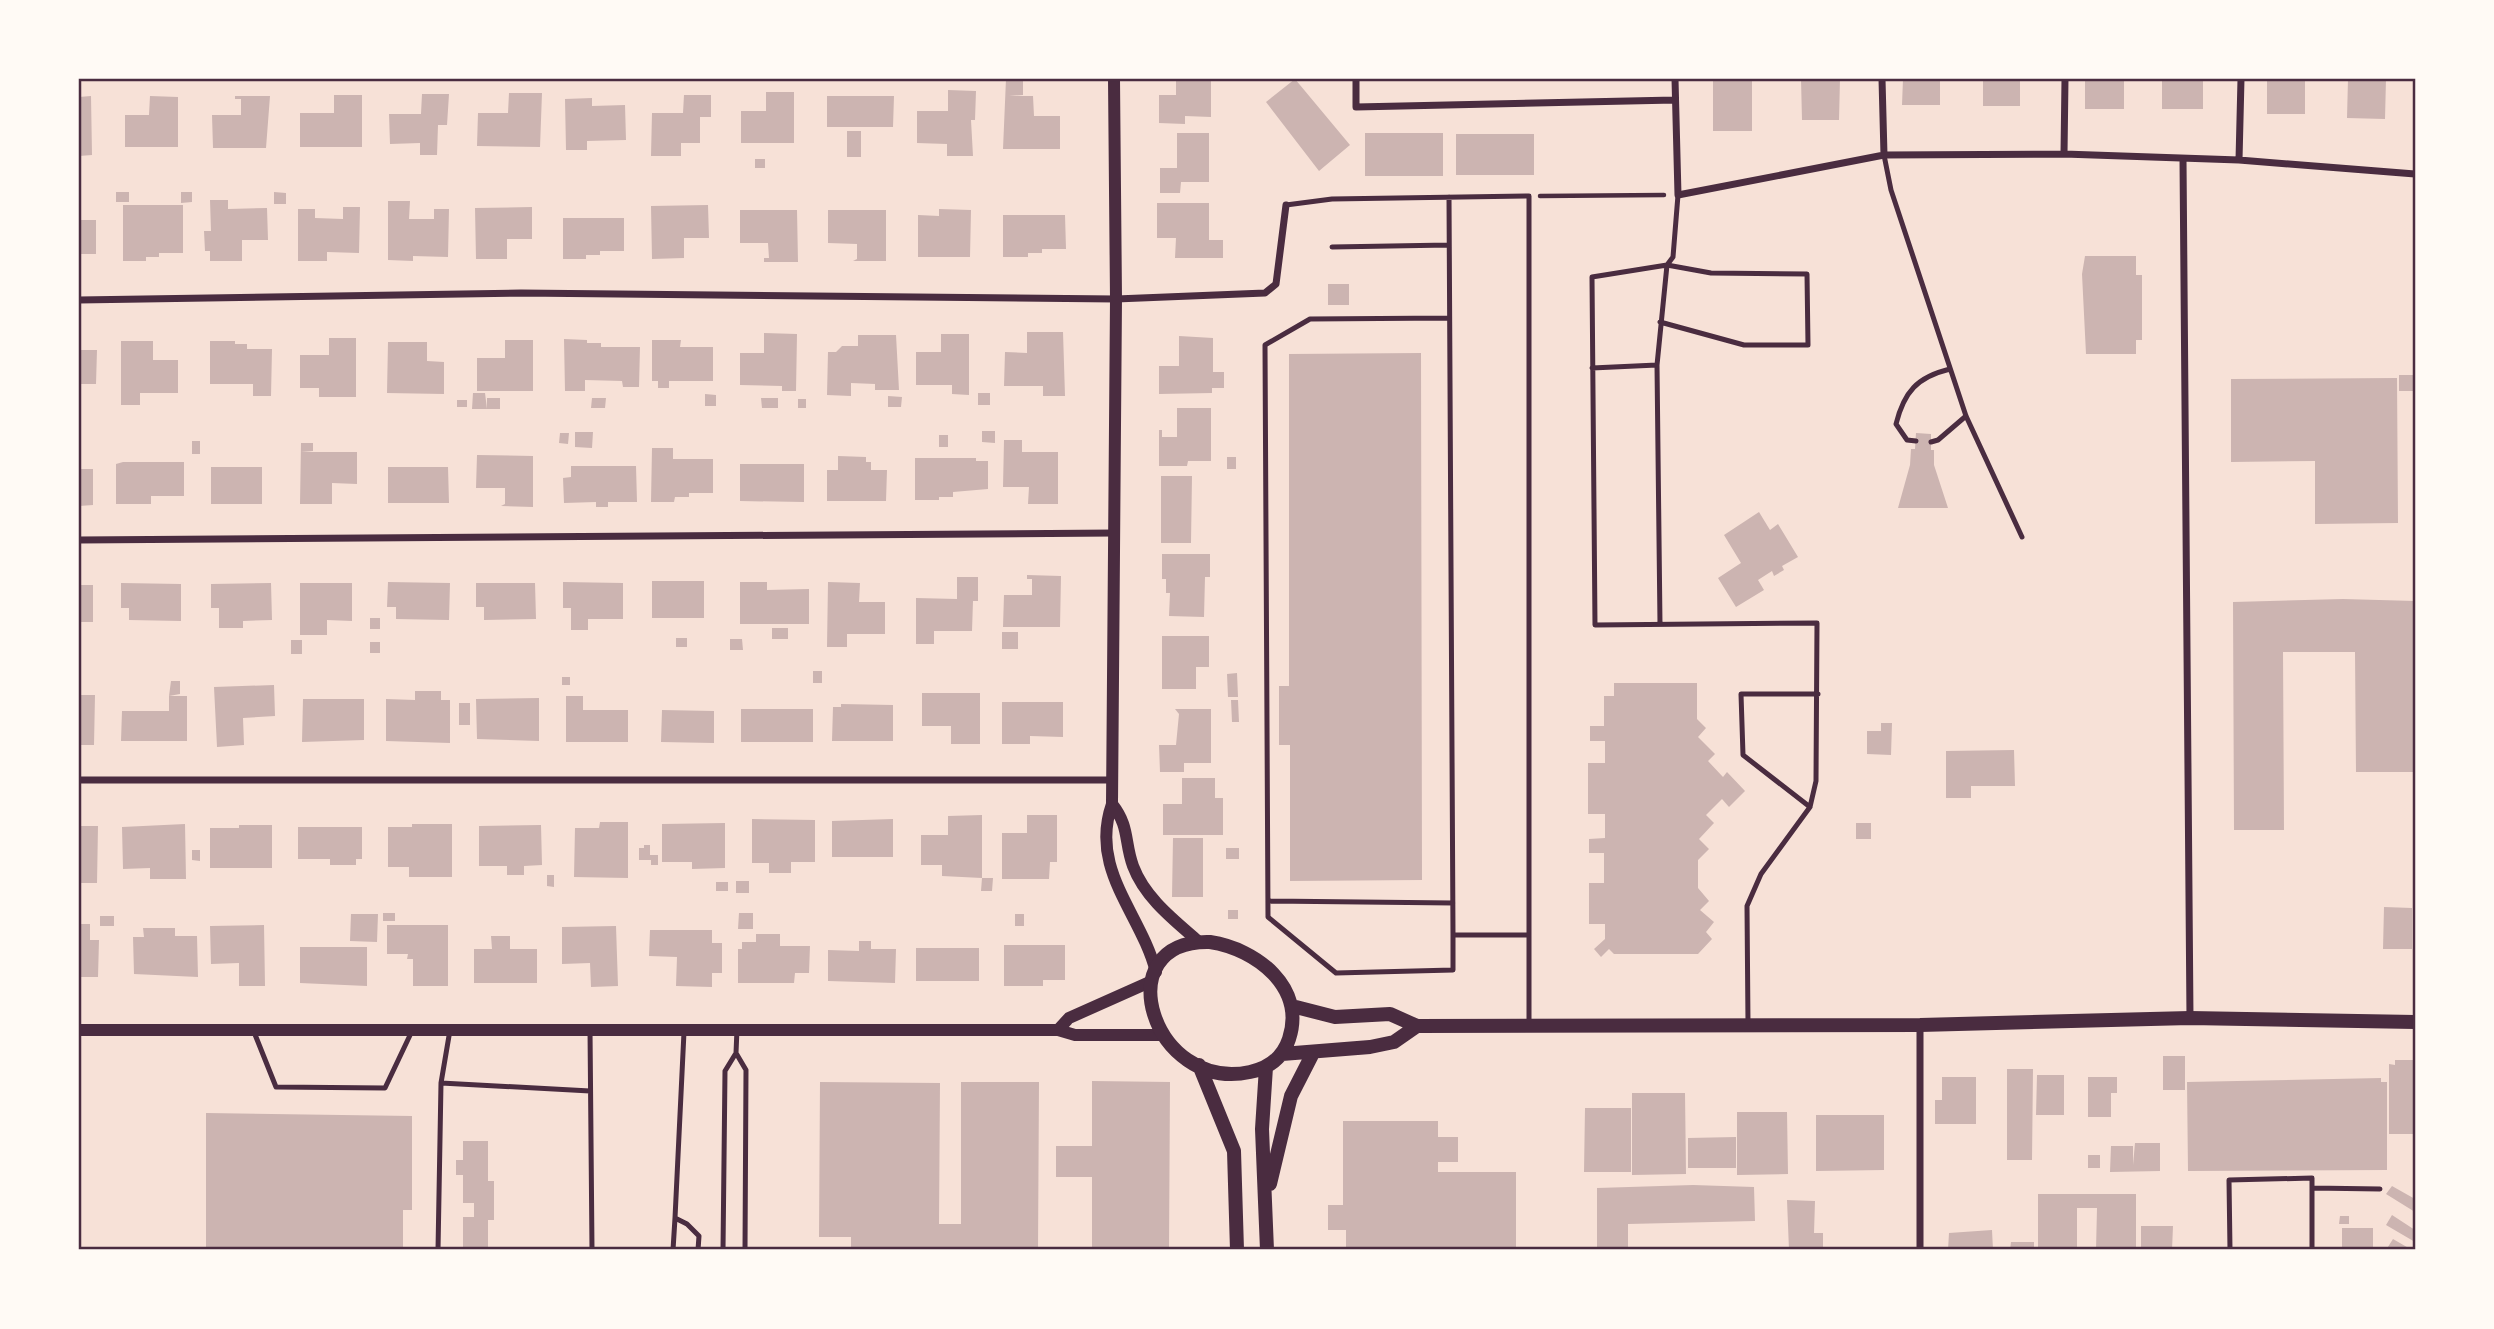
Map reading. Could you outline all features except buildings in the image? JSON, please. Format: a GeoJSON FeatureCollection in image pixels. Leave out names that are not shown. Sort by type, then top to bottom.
{"type":"FeatureCollection","features":[{"type":"Feature","properties":{"kind":"main road"},"geometry":{"type":"LineString","coordinates":[[1198,941],[1224,944],[1255,957],[1280,981],[1292,1006],[1292,1027],[1282,1054],[1266,1067],[1240,1073],[1224,1073],[1199,1065],[1179,1052],[1163,1035],[1150,1007],[1154,976],[1172,951],[1198,941]]}},
{"type":"Feature","properties":{"kind":"main road"},"geometry":{"type":"LineString","coordinates":[[1292,1006],[1335,1017],[1390,1014],[1418,1026],[1920,1025],[2190,1018],[2415,1022]]}},
{"type":"Feature","properties":{"kind":"main road"},"geometry":{"type":"LineString","coordinates":[[1282,1054],[1313,1053],[1394,1042],[1418,1026]]}},
{"type":"Feature","properties":{"kind":"main road"},"geometry":{"type":"LineString","coordinates":[[1267,1199],[1291,1096],[1313,1053]]}},
{"type":"Feature","properties":{"kind":"main road"},"geometry":{"type":"LineString","coordinates":[[1199,1065],[1234,1151],[1237,1250]]}},
{"type":"Feature","properties":{"kind":"main road"},"geometry":{"type":"LineString","coordinates":[[1266,1067],[1262,1129],[1267,1199],[1267,1250]]}},
{"type":"Feature","properties":{"kind":"street"},"geometry":{"type":"LineString","coordinates":[[1058,1030],[1069,1018],[1154,976],[1148,947],[1111,871],[1105,825],[1112,804],[1116,299],[1114,79]]}},
{"type":"Feature","properties":{"kind":"street"},"geometry":{"type":"LineString","coordinates":[[1356,79],[1356,107],[1675,100]]}},
{"type":"Feature","properties":{"kind":"street"},"geometry":{"type":"LineString","coordinates":[[1675,79],[1678,195],[1884,155],[2064,154],[2239,160],[2415,174]]}},
{"type":"Feature","properties":{"kind":"street"},"geometry":{"type":"LineString","coordinates":[[1882,79],[1884,155]]}},
{"type":"Feature","properties":{"kind":"street"},"geometry":{"type":"LineString","coordinates":[[2064,154],[2065,79]]}},
{"type":"Feature","properties":{"kind":"street"},"geometry":{"type":"LineString","coordinates":[[2239,160],[2241,79]]}},
{"type":"Feature","properties":{"kind":"street"},"geometry":{"type":"LineString","coordinates":[[2183,159],[2190,1018]]}},
{"type":"Feature","properties":{"kind":"street"},"geometry":{"type":"LineString","coordinates":[[79,300],[521,293],[1116,299],[1265,293],[1276,284],[1286,205]]}},
{"type":"Feature","properties":{"kind":"street"},"geometry":{"type":"LineString","coordinates":[[79,540],[1115,533]]}},
{"type":"Feature","properties":{"kind":"street"},"geometry":{"type":"LineString","coordinates":[[79,780],[1112,780]]}},
{"type":"Feature","properties":{"kind":"street"},"geometry":{"type":"LineString","coordinates":[[1112,804],[1125,820],[1129,853],[1142,883],[1165,911],[1198,941]]}},
{"type":"Feature","properties":{"kind":"street"},"geometry":{"type":"LineString","coordinates":[[1920,1025],[1920,1250]]}},
{"type":"Feature","properties":{"kind":"street"},"geometry":{"type":"LineString","coordinates":[[79,1030],[1058,1030],[1075,1035],[1163,1035]]}},
{"type":"Feature","properties":{"kind":"lane"},"geometry":{"type":"LineString","coordinates":[[1884,155],[1891,190],[1966,416],[2022,537]]}},
{"type":"Feature","properties":{"kind":"lane"},"geometry":{"type":"LineString","coordinates":[[1660,624],[1657,365],[1667,265],[1674,257],[1678,195]]}},
{"type":"Feature","properties":{"kind":"lane"},"geometry":{"type":"LineString","coordinates":[[1449,197],[1450,318],[1453,903],[1454,970],[1336,973],[1268,917],[1265,345],[1310,319],[1450,318]]}},
{"type":"Feature","properties":{"kind":"lane"},"geometry":{"type":"LineString","coordinates":[[1286,205],[1332,199],[1529,197],[1529,1025]]}},
{"type":"Feature","properties":{"kind":"lane"},"geometry":{"type":"LineString","coordinates":[[1332,247],[1449,245]]}},
{"type":"Feature","properties":{"kind":"lane"},"geometry":{"type":"LineString","coordinates":[[1660,322],[1744,345],[1808,345],[1807,274],[1711,273],[1667,265],[1592,277],[1595,625],[1817,623],[1816,781],[1811,807],[1761,874],[1746,906],[1748,1025]]}},
{"type":"Feature","properties":{"kind":"lane"},"geometry":{"type":"LineString","coordinates":[[1592,368],[1657,365]]}},
{"type":"Feature","properties":{"kind":"lane"},"geometry":{"type":"LineString","coordinates":[[1916,441],[1907,440],[1896,424],[1902,399],[1926,378],[1950,369]]}},
{"type":"Feature","properties":{"kind":"lane"},"geometry":{"type":"LineString","coordinates":[[1931,442],[1938,440],[1966,416]]}},
{"type":"Feature","properties":{"kind":"lane"},"geometry":{"type":"LineString","coordinates":[[1811,807],[1742,755],[1741,694],[1818,694]]}},
{"type":"Feature","properties":{"kind":"lane"},"geometry":{"type":"LineString","coordinates":[[1268,901],[1453,903]]}},
{"type":"Feature","properties":{"kind":"lane"},"geometry":{"type":"LineString","coordinates":[[1454,935],[1529,935]]}},
{"type":"Feature","properties":{"kind":"lane"},"geometry":{"type":"LineString","coordinates":[[253,1029],[276,1087],[386,1088],[413,1029]]}},
{"type":"Feature","properties":{"kind":"lane"},"geometry":{"type":"LineString","coordinates":[[438,1250],[441,1083],[450,1029]]}},
{"type":"Feature","properties":{"kind":"lane"},"geometry":{"type":"LineString","coordinates":[[590,1029],[592,1250]]}},
{"type":"Feature","properties":{"kind":"lane"},"geometry":{"type":"LineString","coordinates":[[673,1250],[684,1029]]}},
{"type":"Feature","properties":{"kind":"lane"},"geometry":{"type":"LineString","coordinates":[[723,1250],[725,1070],[736,1053],[737,1029]]}},
{"type":"Feature","properties":{"kind":"lane"},"geometry":{"type":"LineString","coordinates":[[736,1053],[746,1070],[745,1250]]}},
{"type":"Feature","properties":{"kind":"lane"},"geometry":{"type":"LineString","coordinates":[[441,1083],[590,1091]]}},
{"type":"Feature","properties":{"kind":"lane"},"geometry":{"type":"LineString","coordinates":[[2230,1250],[2229,1180],[2312,1178],[2312,1250]]}},
{"type":"Feature","properties":{"kind":"lane"},"geometry":{"type":"LineString","coordinates":[[2312,1188],[2381,1189]]}},
{"type":"Feature","properties":{"kind":"lane"},"geometry":{"type":"LineString","coordinates":[[675,1218],[687,1224],[699,1236],[698,1250]]}},
{"type":"Feature","properties":{"kind":"path"},"geometry":{"type":"LineString","coordinates":[[1529,197],[1678,195]]}}]}
